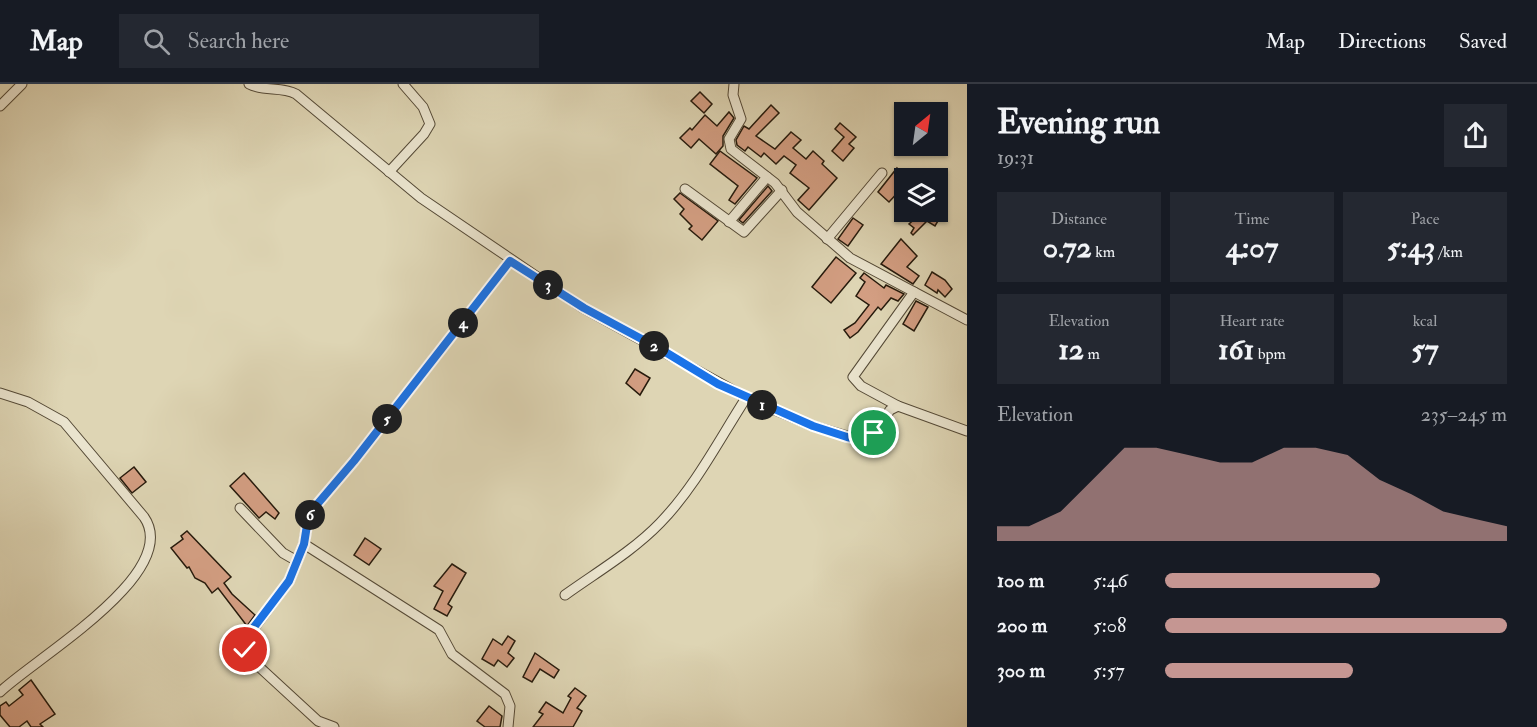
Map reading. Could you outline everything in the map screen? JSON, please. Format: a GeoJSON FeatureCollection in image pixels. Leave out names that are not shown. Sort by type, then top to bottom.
{"type":"FeatureCollection","features":[{"type":"Feature","properties":{"kind":"street"},"geometry":{"type":"LineString","coordinates":[[0,106],[22,84]]}},
{"type":"Feature","properties":{"kind":"street"},"geometry":{"type":"LineString","coordinates":[[249,84],[264,88],[286,89],[296,94],[389,172],[510,261],[584,308],[746,398],[813,426],[861,440],[871,439],[890,410],[898,406]]}},
{"type":"Feature","properties":{"kind":"street"},"geometry":{"type":"LineString","coordinates":[[389,172],[424,134],[430,124],[423,107],[403,84]]}},
{"type":"Feature","properties":{"kind":"street"},"geometry":{"type":"LineString","coordinates":[[734,84],[733,95],[741,119],[729,139],[729,146],[782,190],[789,204],[850,258],[967,320]]}},
{"type":"Feature","properties":{"kind":"street"},"geometry":{"type":"LineString","coordinates":[[827,239],[882,173]]}},
{"type":"Feature","properties":{"kind":"street"},"geometry":{"type":"LineString","coordinates":[[729,222],[767,177]]}},
{"type":"Feature","properties":{"kind":"street"},"geometry":{"type":"LineString","coordinates":[[685,189],[740,230],[747,231],[782,190]]}},
{"type":"Feature","properties":{"kind":"street"},"geometry":{"type":"LineString","coordinates":[[334,727],[317,724],[255,663],[244,645],[248,635],[289,581],[304,544],[308,519],[314,508],[354,461],[510,261]]}},
{"type":"Feature","properties":{"kind":"street"},"geometry":{"type":"LineString","coordinates":[[914,292],[853,377],[861,386],[898,406],[967,431]]}},
{"type":"Feature","properties":{"kind":"street"},"geometry":{"type":"LineString","coordinates":[[0,393],[28,402],[63,422],[144,517],[151,532],[151,539],[135,577],[116,600],[33,663],[0,692]]}},
{"type":"Feature","properties":{"kind":"street"},"geometry":{"type":"LineString","coordinates":[[565,595],[642,540],[661,522],[684,495],[746,398]]}},
{"type":"Feature","properties":{"kind":"street"},"geometry":{"type":"LineString","coordinates":[[240,508],[283,553],[297,561]]}},
{"type":"Feature","properties":{"kind":"street"},"geometry":{"type":"LineString","coordinates":[[304,544],[439,630],[452,654],[505,694],[510,706],[508,727]]}},
{"type":"Feature","properties":{"kind":"building"},"geometry":{"type":"Polygon","coordinates":[[[700,92],[712,104],[704,113],[691,101],[700,92]]]}},
{"type":"Feature","properties":{"kind":"building"},"geometry":{"type":"Polygon","coordinates":[[[771,105],[779,113],[756,136],[775,149],[791,132],[801,140],[793,148],[806,159],[813,151],[824,161],[822,164],[837,178],[809,210],[798,200],[809,188],[790,173],[796,165],[784,156],[776,164],[764,153],[761,157],[748,147],[745,151],[737,145],[736,140],[744,126],[749,129],[771,105]]]}},
{"type":"Feature","properties":{"kind":"building"},"geometry":{"type":"Polygon","coordinates":[[[729,112],[734,118],[723,136],[723,146],[716,154],[699,139],[691,148],[680,138],[690,128],[692,130],[705,115],[717,126],[729,112]]]}},
{"type":"Feature","properties":{"kind":"building"},"geometry":{"type":"Polygon","coordinates":[[[840,123],[856,137],[849,144],[854,148],[843,161],[832,151],[844,137],[835,129],[840,123]]]}},
{"type":"Feature","properties":{"kind":"building"},"geometry":{"type":"Polygon","coordinates":[[[720,151],[757,178],[735,204],[729,200],[738,186],[710,164],[720,151]]]}},
{"type":"Feature","properties":{"kind":"building"},"geometry":{"type":"Polygon","coordinates":[[[894,172],[894,197],[889,202],[878,192],[894,172]]]}},
{"type":"Feature","properties":{"kind":"building"},"geometry":{"type":"Polygon","coordinates":[[[768,186],[772,191],[743,223],[739,220],[768,186]]]}},
{"type":"Feature","properties":{"kind":"building"},"geometry":{"type":"Polygon","coordinates":[[[680,193],[718,221],[702,240],[689,229],[692,226],[680,214],[684,209],[674,199],[680,193]]]}},
{"type":"Feature","properties":{"kind":"building"},"geometry":{"type":"Polygon","coordinates":[[[853,218],[863,225],[848,246],[838,239],[853,218]]]}},
{"type":"Feature","properties":{"kind":"building"},"geometry":{"type":"Polygon","coordinates":[[[926,222],[913,235],[911,233],[914,228],[909,224],[926,222]]]}},
{"type":"Feature","properties":{"kind":"building"},"geometry":{"type":"Polygon","coordinates":[[[901,239],[917,256],[907,267],[919,276],[913,284],[881,264],[901,239]]]}},
{"type":"Feature","properties":{"kind":"building"},"geometry":{"type":"Polygon","coordinates":[[[836,257],[856,273],[831,303],[812,287],[836,257]]]}},
{"type":"Feature","properties":{"kind":"building"},"geometry":{"type":"Polygon","coordinates":[[[932,272],[945,280],[952,289],[945,297],[938,290],[937,293],[925,285],[932,272]]]}},
{"type":"Feature","properties":{"kind":"building"},"geometry":{"type":"Polygon","coordinates":[[[864,273],[884,288],[886,285],[904,294],[898,301],[891,298],[881,310],[878,307],[858,332],[850,338],[844,330],[855,323],[869,305],[856,296],[865,282],[860,278],[864,273]]]}},
{"type":"Feature","properties":{"kind":"building"},"geometry":{"type":"Polygon","coordinates":[[[916,301],[928,307],[914,331],[903,324],[916,301]]]}},
{"type":"Feature","properties":{"kind":"building"},"geometry":{"type":"Polygon","coordinates":[[[635,369],[650,378],[640,395],[626,383],[635,369]]]}},
{"type":"Feature","properties":{"kind":"building"},"geometry":{"type":"Polygon","coordinates":[[[134,467],[146,482],[132,493],[120,478],[134,467]]]}},
{"type":"Feature","properties":{"kind":"building"},"geometry":{"type":"Polygon","coordinates":[[[244,473],[279,513],[275,519],[266,512],[259,518],[230,486],[244,473]]]}},
{"type":"Feature","properties":{"kind":"building"},"geometry":{"type":"Polygon","coordinates":[[[187,531],[231,577],[224,583],[232,594],[255,615],[247,626],[218,588],[212,593],[205,583],[195,578],[189,567],[187,568],[171,548],[183,539],[181,536],[187,531]]]}},
{"type":"Feature","properties":{"kind":"building"},"geometry":{"type":"Polygon","coordinates":[[[365,538],[381,549],[369,565],[354,555],[365,538]]]}},
{"type":"Feature","properties":{"kind":"building"},"geometry":{"type":"Polygon","coordinates":[[[452,564],[466,573],[448,604],[452,607],[447,616],[434,609],[443,591],[434,586],[452,564]]]}},
{"type":"Feature","properties":{"kind":"building"},"geometry":{"type":"Polygon","coordinates":[[[508,636],[515,641],[508,653],[514,658],[507,667],[498,660],[494,666],[482,659],[493,639],[502,645],[508,636]]]}},
{"type":"Feature","properties":{"kind":"building"},"geometry":{"type":"Polygon","coordinates":[[[535,653],[559,670],[554,678],[540,669],[532,682],[523,677],[535,653]]]}},
{"type":"Feature","properties":{"kind":"building"},"geometry":{"type":"Polygon","coordinates":[[[31,680],[55,714],[40,724],[43,727],[31,727],[27,721],[19,727],[10,727],[0,715],[0,706],[6,702],[9,706],[23,695],[19,690],[31,680]]]}},
{"type":"Feature","properties":{"kind":"building"},"geometry":{"type":"Polygon","coordinates":[[[575,688],[586,696],[577,708],[582,711],[573,727],[533,727],[543,714],[539,712],[546,702],[563,713],[571,698],[568,696],[575,688]]]}},
{"type":"Feature","properties":{"kind":"building"},"geometry":{"type":"Polygon","coordinates":[[[489,706],[502,716],[500,727],[485,727],[477,721],[489,706]]]}},
{"type":"Feature","properties":{"kind":"route"},"geometry":{"type":"LineString","coordinates":[[245,650],[245,640],[248,635],[289,581],[304,544],[305,528],[314,508],[354,461],[510,261],[584,308],[662,350],[718,384],[751,400],[813,426],[847,437],[861,440],[871,439],[874,433]]}}]}
